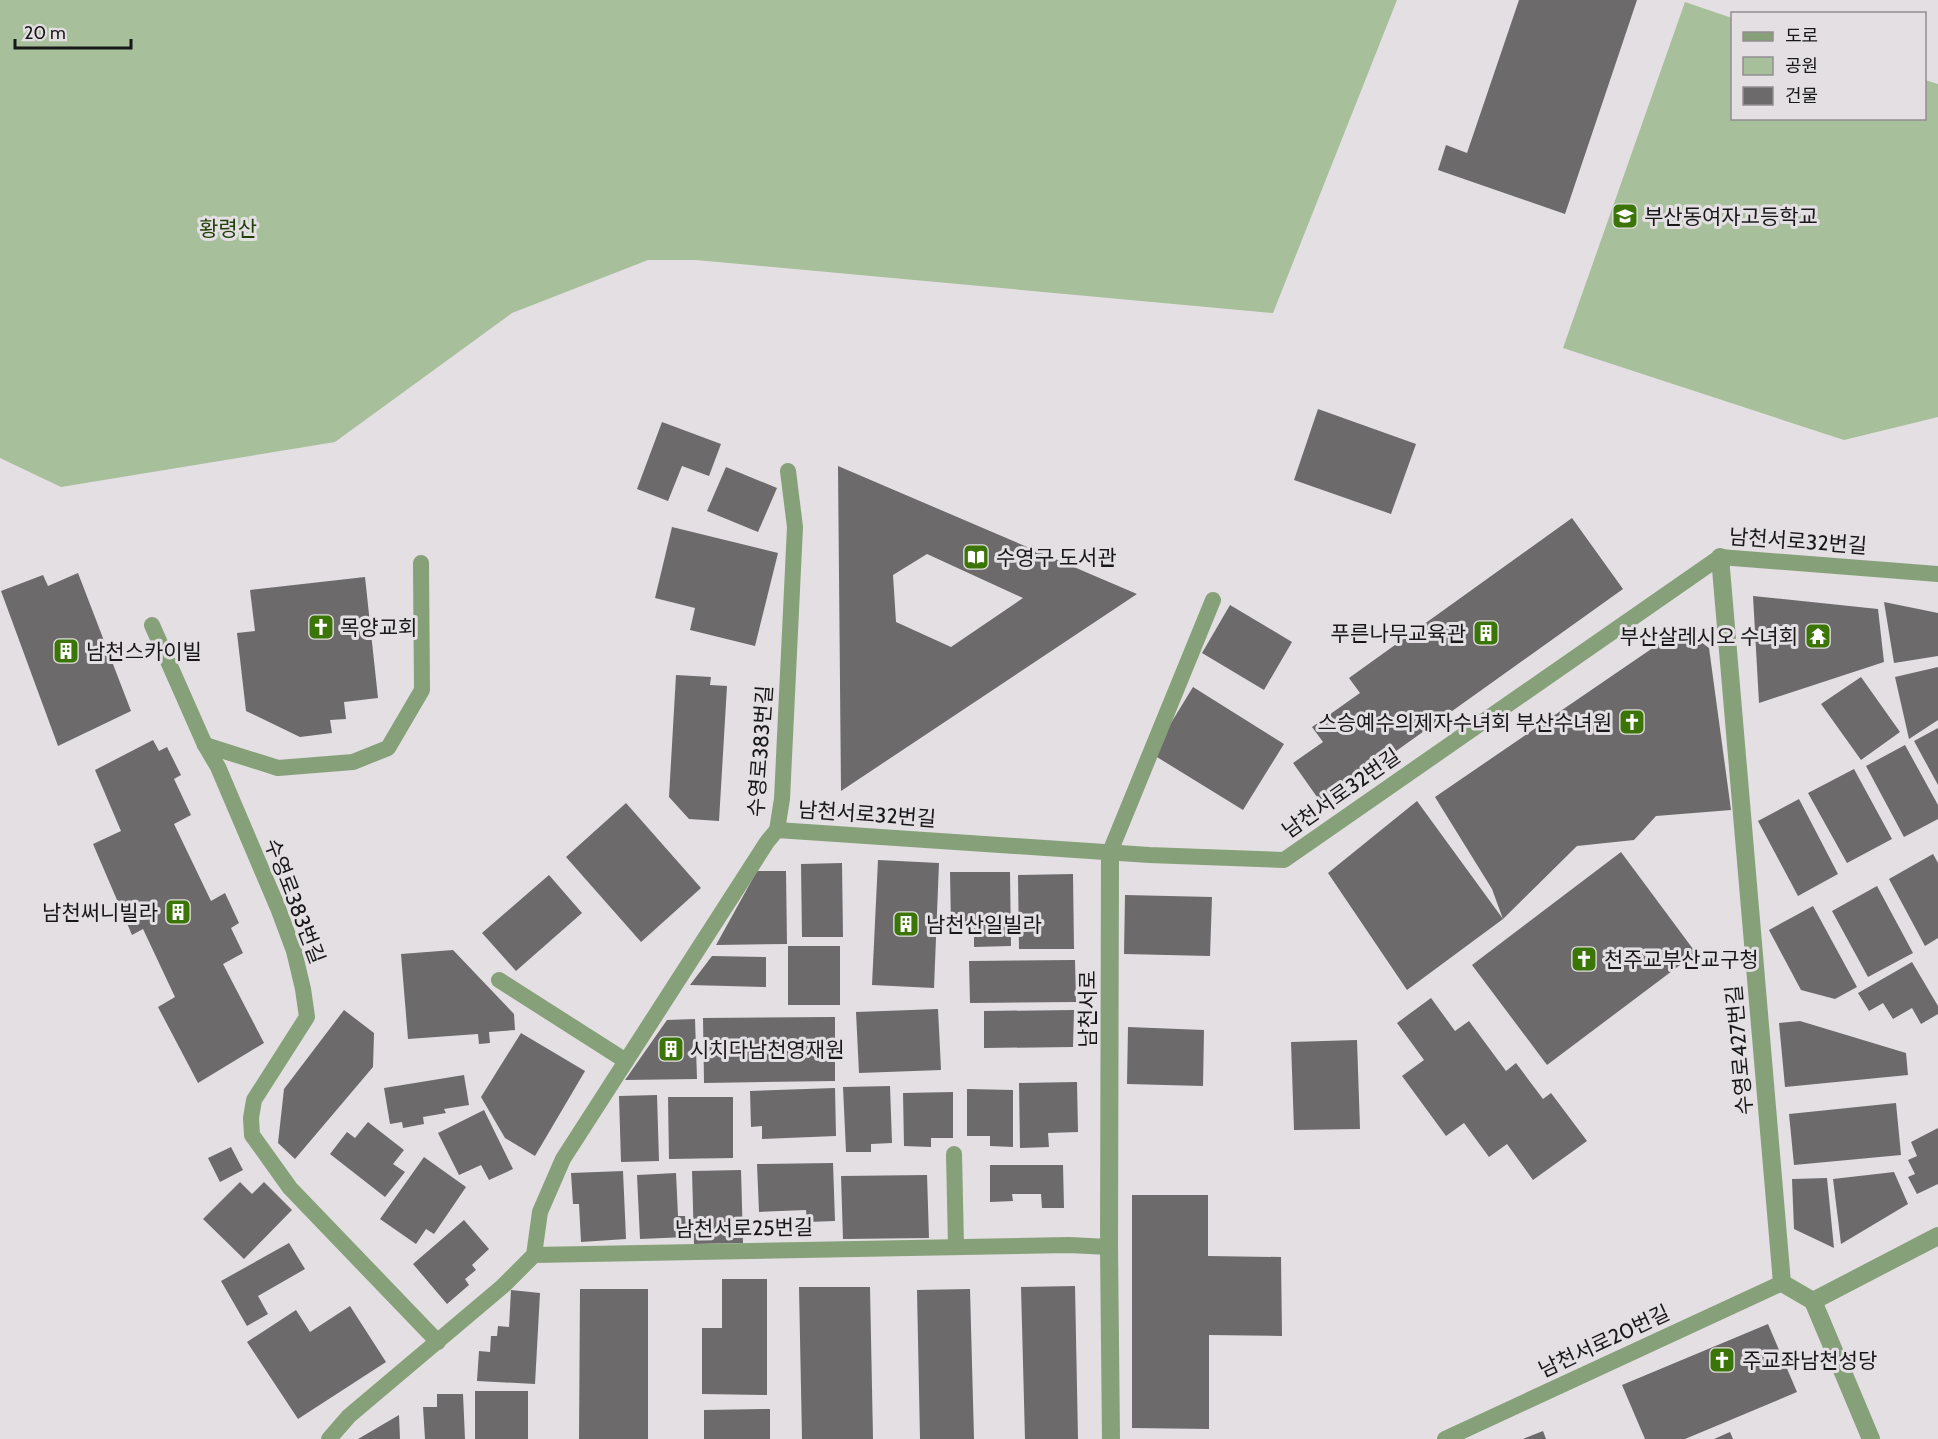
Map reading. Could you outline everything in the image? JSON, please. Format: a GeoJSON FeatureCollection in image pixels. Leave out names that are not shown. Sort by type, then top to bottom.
{"type":"FeatureCollection","features":[{"type":"Feature","properties":{"kind":"street","name":"수영로427번길"},"geometry":{"type":"LineString","coordinates":[[1720,557],[1782,1283]]}},
{"type":"Feature","properties":{"kind":"street","name":"남천서로"},"geometry":{"type":"LineString","coordinates":[[1110,852],[1111,1439]]}},
{"type":"Feature","properties":{"kind":"street"},"geometry":{"type":"LineString","coordinates":[[1814,1301],[1938,1236]]}},
{"type":"Feature","properties":{"kind":"street"},"geometry":{"type":"LineString","coordinates":[[1782,1283],[1814,1301],[1871,1439]]}},
{"type":"Feature","properties":{"kind":"lane","name":"수영로383번길"},"geometry":{"type":"LineString","coordinates":[[534,1255],[540,1212],[563,1159],[767,842],[777,830],[782,799],[795,527],[788,471]]}},
{"type":"Feature","properties":{"kind":"lane","name":"남천서로32번길"},"geometry":{"type":"LineString","coordinates":[[777,830],[1110,852],[1284,860],[1720,557],[1938,574]]}},
{"type":"Feature","properties":{"kind":"lane"},"geometry":{"type":"LineString","coordinates":[[205,745],[278,768],[353,762],[388,748],[422,690],[421,563]]}},
{"type":"Feature","properties":{"kind":"lane","name":"남천서로"},"geometry":{"type":"LineString","coordinates":[[1110,852],[1213,600]]}},
{"type":"Feature","properties":{"kind":"lane","name":"수영로383번길"},"geometry":{"type":"LineString","coordinates":[[152,625],[205,745],[218,767],[278,908],[294,951],[303,988],[307,1017],[254,1100],[251,1118],[252,1135],[290,1188],[438,1342]]}},
{"type":"Feature","properties":{"kind":"lane"},"geometry":{"type":"LineString","coordinates":[[499,980],[626,1061]]}},
{"type":"Feature","properties":{"kind":"lane"},"geometry":{"type":"LineString","coordinates":[[954,1154],[956,1247]]}},
{"type":"Feature","properties":{"kind":"lane","name":"남천서로25번길"},"geometry":{"type":"LineString","coordinates":[[534,1255],[1069,1245],[1109,1247]]}},
{"type":"Feature","properties":{"kind":"lane"},"geometry":{"type":"LineString","coordinates":[[328,1439],[349,1416],[503,1286],[534,1255]]}},
{"type":"Feature","properties":{"kind":"lane","name":"남천서로20번길"},"geometry":{"type":"LineString","coordinates":[[1445,1439],[1782,1283]]}},
{"type":"Feature","properties":{"kind":"green space","name":"황령산"},"geometry":{"type":"Polygon","coordinates":[[[0,0],[1397,0],[1273,313],[696,260],[648,260],[512,313],[335,442],[61,487],[0,458],[0,0]]]}},
{"type":"Feature","properties":{"kind":"green space"},"geometry":{"type":"Polygon","coordinates":[[[1685,2],[1731,18],[1731,120],[1926,120],[1926,80],[1938,84],[1938,417],[1844,440],[1563,348],[1685,2]]]}},
{"type":"Feature","properties":{"kind":"building"},"geometry":{"type":"Polygon","coordinates":[[[1519,0],[1637,0],[1565,214],[1438,170],[1446,145],[1467,153],[1519,0]]]}},
{"type":"Feature","properties":{"kind":"building"},"geometry":{"type":"Polygon","coordinates":[[[1318,409],[1416,444],[1391,514],[1294,480],[1318,409]]]}},
{"type":"Feature","properties":{"kind":"building"},"geometry":{"type":"Polygon","coordinates":[[[662,422],[721,444],[709,476],[682,466],[668,501],[637,489],[662,422]]]}},
{"type":"Feature","properties":{"kind":"building"},"geometry":{"type":"Polygon","coordinates":[[[838,466],[1137,594],[841,791],[838,466]],[[927,554],[893,575],[896,622],[951,647],[1023,598],[927,554]]]}},
{"type":"Feature","properties":{"kind":"building"},"geometry":{"type":"Polygon","coordinates":[[[726,467],[777,488],[758,532],[707,511],[726,467]]]}},
{"type":"Feature","properties":{"kind":"building","name":"푸른나무교육관"},"geometry":{"type":"Polygon","coordinates":[[[1572,518],[1623,589],[1322,804],[1293,763],[1323,742],[1312,727],[1360,693],[1349,678],[1572,518]]]}},
{"type":"Feature","properties":{"kind":"building"},"geometry":{"type":"Polygon","coordinates":[[[672,527],[778,553],[755,646],[690,630],[695,608],[655,598],[672,527]]]}},
{"type":"Feature","properties":{"kind":"building","name":"남천스카이빌"},"geometry":{"type":"Polygon","coordinates":[[[78,573],[131,711],[58,746],[1,591],[43,575],[48,586],[78,573]]]}},
{"type":"Feature","properties":{"kind":"building"},"geometry":{"type":"Polygon","coordinates":[[[365,577],[378,698],[344,702],[346,719],[330,720],[332,733],[300,737],[246,711],[237,633],[255,631],[250,590],[365,577]]]}},
{"type":"Feature","properties":{"kind":"building","name":"부산살레시오 수녀회"},"geometry":{"type":"Polygon","coordinates":[[[1753,596],[1878,609],[1884,662],[1759,703],[1753,596]]]}},
{"type":"Feature","properties":{"kind":"building"},"geometry":{"type":"Polygon","coordinates":[[[1884,602],[1938,613],[1938,656],[1894,663],[1884,602]]]}},
{"type":"Feature","properties":{"kind":"building"},"geometry":{"type":"Polygon","coordinates":[[[1230,605],[1292,642],[1264,690],[1202,653],[1230,605]]]}},
{"type":"Feature","properties":{"kind":"building","name":"스승예수의제자수녀회 부산수녀원"},"geometry":{"type":"Polygon","coordinates":[[[1682,628],[1709,648],[1731,810],[1656,816],[1634,840],[1577,846],[1503,919],[1492,889],[1435,797],[1682,628]]]}},
{"type":"Feature","properties":{"kind":"building"},"geometry":{"type":"Polygon","coordinates":[[[1938,667],[1938,720],[1909,739],[1895,677],[1938,667]]]}},
{"type":"Feature","properties":{"kind":"building"},"geometry":{"type":"Polygon","coordinates":[[[676,675],[711,677],[710,685],[727,686],[719,821],[689,819],[669,797],[676,675]]]}},
{"type":"Feature","properties":{"kind":"building"},"geometry":{"type":"Polygon","coordinates":[[[1861,677],[1900,732],[1861,760],[1821,704],[1861,677]]]}},
{"type":"Feature","properties":{"kind":"building"},"geometry":{"type":"Polygon","coordinates":[[[1193,687],[1284,744],[1243,810],[1152,754],[1193,687]]]}},
{"type":"Feature","properties":{"kind":"building"},"geometry":{"type":"Polygon","coordinates":[[[1938,728],[1938,785],[1914,741],[1938,728]]]}},
{"type":"Feature","properties":{"kind":"building","name":"남천써니빌라"},"geometry":{"type":"Polygon","coordinates":[[[153,740],[159,751],[167,747],[181,775],[174,779],[191,815],[174,824],[211,901],[225,893],[239,923],[231,928],[243,953],[223,964],[264,1043],[198,1083],[158,1007],[175,997],[143,929],[132,935],[93,844],[121,831],[95,770],[153,740]]]}},
{"type":"Feature","properties":{"kind":"building"},"geometry":{"type":"Polygon","coordinates":[[[1905,745],[1938,805],[1938,819],[1904,837],[1866,766],[1905,745]]]}},
{"type":"Feature","properties":{"kind":"building"},"geometry":{"type":"Polygon","coordinates":[[[1854,769],[1892,839],[1847,863],[1808,793],[1854,769]]]}},
{"type":"Feature","properties":{"kind":"building"},"geometry":{"type":"Polygon","coordinates":[[[1799,799],[1838,874],[1798,896],[1758,821],[1799,799]]]}},
{"type":"Feature","properties":{"kind":"building"},"geometry":{"type":"Polygon","coordinates":[[[1417,801],[1503,919],[1407,990],[1328,873],[1417,801]]]}},
{"type":"Feature","properties":{"kind":"building"},"geometry":{"type":"Polygon","coordinates":[[[626,803],[701,888],[641,942],[566,857],[626,803]]]}},
{"type":"Feature","properties":{"kind":"building","name":"천주교부산교구청"},"geometry":{"type":"Polygon","coordinates":[[[1621,852],[1696,953],[1547,1065],[1472,965],[1621,852]]]}},
{"type":"Feature","properties":{"kind":"building"},"geometry":{"type":"Polygon","coordinates":[[[1933,854],[1938,863],[1938,938],[1925,946],[1889,879],[1933,854]]]}},
{"type":"Feature","properties":{"kind":"building","name":"남천산일빌라"},"geometry":{"type":"Polygon","coordinates":[[[878,860],[939,863],[934,988],[872,985],[878,860]]]}},
{"type":"Feature","properties":{"kind":"building"},"geometry":{"type":"Polygon","coordinates":[[[842,863],[843,937],[802,937],[801,864],[842,863]]]}},
{"type":"Feature","properties":{"kind":"building"},"geometry":{"type":"Polygon","coordinates":[[[757,871],[786,871],[787,944],[716,945],[757,871]]]}},
{"type":"Feature","properties":{"kind":"building"},"geometry":{"type":"Polygon","coordinates":[[[950,872],[1010,872],[1011,946],[974,947],[974,926],[951,926],[950,872]]]}},
{"type":"Feature","properties":{"kind":"building"},"geometry":{"type":"Polygon","coordinates":[[[1073,874],[1074,949],[1019,949],[1018,875],[1073,874]]]}},
{"type":"Feature","properties":{"kind":"building"},"geometry":{"type":"Polygon","coordinates":[[[549,875],[582,913],[516,971],[482,933],[549,875]]]}},
{"type":"Feature","properties":{"kind":"building"},"geometry":{"type":"Polygon","coordinates":[[[1877,886],[1913,953],[1868,977],[1832,911],[1877,886]]]}},
{"type":"Feature","properties":{"kind":"building"},"geometry":{"type":"Polygon","coordinates":[[[1125,895],[1212,897],[1210,956],[1124,954],[1125,895]]]}},
{"type":"Feature","properties":{"kind":"building"},"geometry":{"type":"Polygon","coordinates":[[[1813,906],[1857,987],[1835,999],[1801,990],[1769,930],[1813,906]]]}},
{"type":"Feature","properties":{"kind":"building"},"geometry":{"type":"Polygon","coordinates":[[[788,946],[840,946],[840,1005],[788,1005],[788,946]]]}},
{"type":"Feature","properties":{"kind":"building"},"geometry":{"type":"Polygon","coordinates":[[[453,950],[514,1014],[515,1030],[489,1032],[490,1043],[479,1044],[478,1034],[408,1039],[401,954],[453,950]]]}},
{"type":"Feature","properties":{"kind":"building"},"geometry":{"type":"Polygon","coordinates":[[[712,956],[766,957],[766,987],[690,985],[712,956]]]}},
{"type":"Feature","properties":{"kind":"building"},"geometry":{"type":"Polygon","coordinates":[[[1075,960],[1076,1002],[970,1003],[969,961],[1075,960]]]}},
{"type":"Feature","properties":{"kind":"building"},"geometry":{"type":"Polygon","coordinates":[[[1912,962],[1938,1006],[1938,1014],[1921,1024],[1912,1008],[1893,1019],[1883,1003],[1869,1011],[1858,993],[1912,962]]]}},
{"type":"Feature","properties":{"kind":"building"},"geometry":{"type":"Polygon","coordinates":[[[1431,998],[1455,1031],[1469,1021],[1506,1071],[1516,1063],[1543,1099],[1551,1093],[1587,1141],[1533,1180],[1507,1144],[1489,1157],[1464,1123],[1446,1136],[1402,1076],[1424,1060],[1397,1023],[1431,998]]]}},
{"type":"Feature","properties":{"kind":"building"},"geometry":{"type":"Polygon","coordinates":[[[938,1009],[941,1070],[859,1073],[856,1012],[938,1009]]]}},
{"type":"Feature","properties":{"kind":"building"},"geometry":{"type":"Polygon","coordinates":[[[344,1010],[374,1033],[373,1067],[295,1159],[278,1143],[284,1089],[344,1010]]]}},
{"type":"Feature","properties":{"kind":"building"},"geometry":{"type":"Polygon","coordinates":[[[1074,1010],[1073,1047],[984,1048],[984,1011],[1074,1010]]]}},
{"type":"Feature","properties":{"kind":"building"},"geometry":{"type":"Polygon","coordinates":[[[835,1017],[835,1081],[704,1083],[703,1018],[835,1017]]]}},
{"type":"Feature","properties":{"kind":"building","name":"시치다남천영재원"},"geometry":{"type":"Polygon","coordinates":[[[695,1019],[697,1079],[625,1080],[667,1020],[695,1019]]]}},
{"type":"Feature","properties":{"kind":"building"},"geometry":{"type":"Polygon","coordinates":[[[1800,1021],[1906,1053],[1908,1075],[1785,1087],[1779,1023],[1800,1021]]]}},
{"type":"Feature","properties":{"kind":"building"},"geometry":{"type":"Polygon","coordinates":[[[1128,1027],[1204,1030],[1203,1086],[1127,1084],[1128,1027]]]}},
{"type":"Feature","properties":{"kind":"building"},"geometry":{"type":"Polygon","coordinates":[[[521,1033],[585,1071],[535,1156],[505,1138],[481,1097],[521,1033]]]}},
{"type":"Feature","properties":{"kind":"building"},"geometry":{"type":"Polygon","coordinates":[[[1357,1040],[1360,1129],[1294,1130],[1291,1042],[1357,1040]]]}},
{"type":"Feature","properties":{"kind":"building"},"geometry":{"type":"Polygon","coordinates":[[[464,1075],[469,1105],[444,1109],[446,1113],[423,1117],[424,1124],[403,1128],[402,1122],[390,1124],[384,1088],[464,1075]]]}},
{"type":"Feature","properties":{"kind":"building"},"geometry":{"type":"Polygon","coordinates":[[[1077,1082],[1078,1132],[1048,1133],[1049,1147],[1020,1148],[1019,1083],[1077,1082]]]}},
{"type":"Feature","properties":{"kind":"building"},"geometry":{"type":"Polygon","coordinates":[[[890,1086],[892,1143],[871,1144],[871,1152],[846,1152],[843,1087],[890,1086]]]}},
{"type":"Feature","properties":{"kind":"building"},"geometry":{"type":"Polygon","coordinates":[[[835,1088],[836,1136],[762,1139],[762,1126],[751,1127],[750,1091],[835,1088]]]}},
{"type":"Feature","properties":{"kind":"building"},"geometry":{"type":"Polygon","coordinates":[[[967,1089],[1013,1090],[1013,1147],[990,1146],[990,1136],[967,1136],[967,1089]]]}},
{"type":"Feature","properties":{"kind":"building"},"geometry":{"type":"Polygon","coordinates":[[[953,1092],[953,1138],[931,1138],[931,1147],[904,1146],[903,1093],[953,1092]]]}},
{"type":"Feature","properties":{"kind":"building"},"geometry":{"type":"Polygon","coordinates":[[[657,1095],[659,1161],[621,1162],[619,1096],[657,1095]]]}},
{"type":"Feature","properties":{"kind":"building"},"geometry":{"type":"Polygon","coordinates":[[[668,1097],[733,1097],[733,1158],[669,1159],[668,1097]]]}},
{"type":"Feature","properties":{"kind":"building"},"geometry":{"type":"Polygon","coordinates":[[[1896,1103],[1901,1155],[1794,1165],[1789,1114],[1896,1103]]]}},
{"type":"Feature","properties":{"kind":"building"},"geometry":{"type":"Polygon","coordinates":[[[484,1110],[513,1169],[489,1180],[481,1165],[459,1175],[438,1133],[484,1110]]]}},
{"type":"Feature","properties":{"kind":"building"},"geometry":{"type":"Polygon","coordinates":[[[368,1122],[404,1150],[393,1164],[405,1172],[385,1197],[330,1154],[347,1132],[355,1138],[368,1122]]]}},
{"type":"Feature","properties":{"kind":"building"},"geometry":{"type":"Polygon","coordinates":[[[1938,1128],[1938,1184],[1917,1194],[1908,1177],[1915,1174],[1908,1160],[1917,1156],[1911,1142],[1938,1128]]]}},
{"type":"Feature","properties":{"kind":"building"},"geometry":{"type":"Polygon","coordinates":[[[231,1147],[243,1170],[220,1182],[208,1158],[231,1147]]]}},
{"type":"Feature","properties":{"kind":"building"},"geometry":{"type":"Polygon","coordinates":[[[424,1157],[466,1187],[434,1234],[426,1229],[416,1244],[380,1219],[424,1157]]]}},
{"type":"Feature","properties":{"kind":"building"},"geometry":{"type":"Polygon","coordinates":[[[833,1163],[835,1221],[807,1222],[806,1210],[759,1212],[757,1164],[833,1163]]]}},
{"type":"Feature","properties":{"kind":"building"},"geometry":{"type":"Polygon","coordinates":[[[990,1165],[1063,1165],[1064,1208],[1042,1208],[1041,1194],[1012,1194],[1013,1201],[990,1202],[990,1165]]]}},
{"type":"Feature","properties":{"kind":"building"},"geometry":{"type":"Polygon","coordinates":[[[741,1170],[743,1243],[694,1244],[692,1171],[741,1170]]]}},
{"type":"Feature","properties":{"kind":"building"},"geometry":{"type":"Polygon","coordinates":[[[623,1171],[626,1239],[581,1242],[579,1204],[573,1204],[571,1173],[623,1171]]]}},
{"type":"Feature","properties":{"kind":"building"},"geometry":{"type":"Polygon","coordinates":[[[1894,1172],[1908,1204],[1841,1244],[1833,1179],[1894,1172]]]}},
{"type":"Feature","properties":{"kind":"building"},"geometry":{"type":"Polygon","coordinates":[[[676,1173],[678,1216],[685,1216],[687,1237],[640,1239],[637,1175],[676,1173]]]}},
{"type":"Feature","properties":{"kind":"building"},"geometry":{"type":"Polygon","coordinates":[[[927,1175],[929,1238],[843,1239],[841,1176],[927,1175]]]}},
{"type":"Feature","properties":{"kind":"building"},"geometry":{"type":"Polygon","coordinates":[[[1827,1178],[1834,1248],[1794,1229],[1792,1179],[1827,1178]]]}},
{"type":"Feature","properties":{"kind":"building"},"geometry":{"type":"Polygon","coordinates":[[[240,1182],[252,1194],[264,1182],[292,1210],[244,1259],[203,1219],[240,1182]]]}},
{"type":"Feature","properties":{"kind":"building"},"geometry":{"type":"Polygon","coordinates":[[[1132,1195],[1208,1195],[1208,1256],[1281,1257],[1282,1336],[1209,1335],[1209,1429],[1132,1428],[1132,1195]]]}},
{"type":"Feature","properties":{"kind":"building"},"geometry":{"type":"Polygon","coordinates":[[[464,1220],[489,1249],[472,1265],[476,1270],[465,1279],[469,1285],[447,1304],[413,1264],[464,1220]]]}},
{"type":"Feature","properties":{"kind":"building"},"geometry":{"type":"Polygon","coordinates":[[[289,1243],[305,1269],[258,1296],[268,1314],[247,1326],[221,1281],[289,1243]]]}},
{"type":"Feature","properties":{"kind":"building"},"geometry":{"type":"Polygon","coordinates":[[[722,1279],[767,1279],[767,1395],[702,1394],[702,1328],[722,1328],[722,1279]]]}},
{"type":"Feature","properties":{"kind":"building"},"geometry":{"type":"Polygon","coordinates":[[[1075,1286],[1078,1439],[1025,1439],[1021,1287],[1075,1286]]]}},
{"type":"Feature","properties":{"kind":"building"},"geometry":{"type":"Polygon","coordinates":[[[799,1287],[870,1287],[873,1439],[802,1439],[799,1287]]]}},
{"type":"Feature","properties":{"kind":"building"},"geometry":{"type":"Polygon","coordinates":[[[580,1289],[648,1289],[648,1439],[579,1439],[580,1289]]]}},
{"type":"Feature","properties":{"kind":"building"},"geometry":{"type":"Polygon","coordinates":[[[970,1289],[974,1439],[920,1439],[917,1290],[970,1289]]]}},
{"type":"Feature","properties":{"kind":"building"},"geometry":{"type":"Polygon","coordinates":[[[511,1290],[540,1293],[535,1384],[477,1381],[479,1351],[490,1352],[491,1336],[497,1336],[498,1326],[509,1327],[511,1290]]]}},
{"type":"Feature","properties":{"kind":"building"},"geometry":{"type":"Polygon","coordinates":[[[350,1306],[386,1362],[298,1419],[247,1342],[296,1310],[310,1332],[350,1306]]]}},
{"type":"Feature","properties":{"kind":"building"},"geometry":{"type":"Polygon","coordinates":[[[1768,1324],[1797,1392],[1685,1439],[1645,1439],[1622,1385],[1768,1324]]]}},
{"type":"Feature","properties":{"kind":"building"},"geometry":{"type":"Polygon","coordinates":[[[475,1391],[528,1391],[528,1439],[475,1439],[475,1391]]]}},
{"type":"Feature","properties":{"kind":"building"},"geometry":{"type":"Polygon","coordinates":[[[437,1394],[463,1394],[465,1439],[425,1439],[423,1407],[437,1407],[437,1394]]]}},
{"type":"Feature","properties":{"kind":"building"},"geometry":{"type":"Polygon","coordinates":[[[770,1409],[770,1439],[704,1439],[704,1410],[770,1409]]]}},
{"type":"Feature","properties":{"kind":"building"},"geometry":{"type":"Polygon","coordinates":[[[399,1415],[400,1439],[358,1439],[399,1415]]]}},
{"type":"Feature","properties":{"kind":"building"},"geometry":{"type":"Polygon","coordinates":[[[1543,1431],[1546,1439],[1523,1439],[1543,1431]]]}},
{"type":"Feature","properties":{"kind":"building"},"geometry":{"type":"Polygon","coordinates":[[[1730,1432],[1733,1439],[1714,1439],[1730,1432]]]}},
{"type":"Feature","properties":{"kind":"place","name":"부산동여자고등학교"},"geometry":{"type":"Point","coordinates":[1625,216]}},
{"type":"Feature","properties":{"kind":"place","name":"수영구 도서관"},"geometry":{"type":"Point","coordinates":[976,557]}},
{"type":"Feature","properties":{"kind":"place","name":"목양교회"},"geometry":{"type":"Point","coordinates":[321,627]}},
{"type":"Feature","properties":{"kind":"place","name":"푸른나무교육관"},"geometry":{"type":"Point","coordinates":[1486,633]}},
{"type":"Feature","properties":{"kind":"place","name":"부산살레시오 수녀회"},"geometry":{"type":"Point","coordinates":[1818,636]}},
{"type":"Feature","properties":{"kind":"place","name":"남천스카이빌"},"geometry":{"type":"Point","coordinates":[66,651]}},
{"type":"Feature","properties":{"kind":"place","name":"스승예수의제자수녀회 부산수녀원"},"geometry":{"type":"Point","coordinates":[1632,722]}},
{"type":"Feature","properties":{"kind":"place","name":"남천써니빌라"},"geometry":{"type":"Point","coordinates":[178,912]}},
{"type":"Feature","properties":{"kind":"place","name":"남천산일빌라"},"geometry":{"type":"Point","coordinates":[906,924]}},
{"type":"Feature","properties":{"kind":"place","name":"천주교부산교구청"},"geometry":{"type":"Point","coordinates":[1584,959]}},
{"type":"Feature","properties":{"kind":"place","name":"시치다남천영재원"},"geometry":{"type":"Point","coordinates":[671,1049]}},
{"type":"Feature","properties":{"kind":"place","name":"주교좌남천성당"},"geometry":{"type":"Point","coordinates":[1722,1360]}}]}
